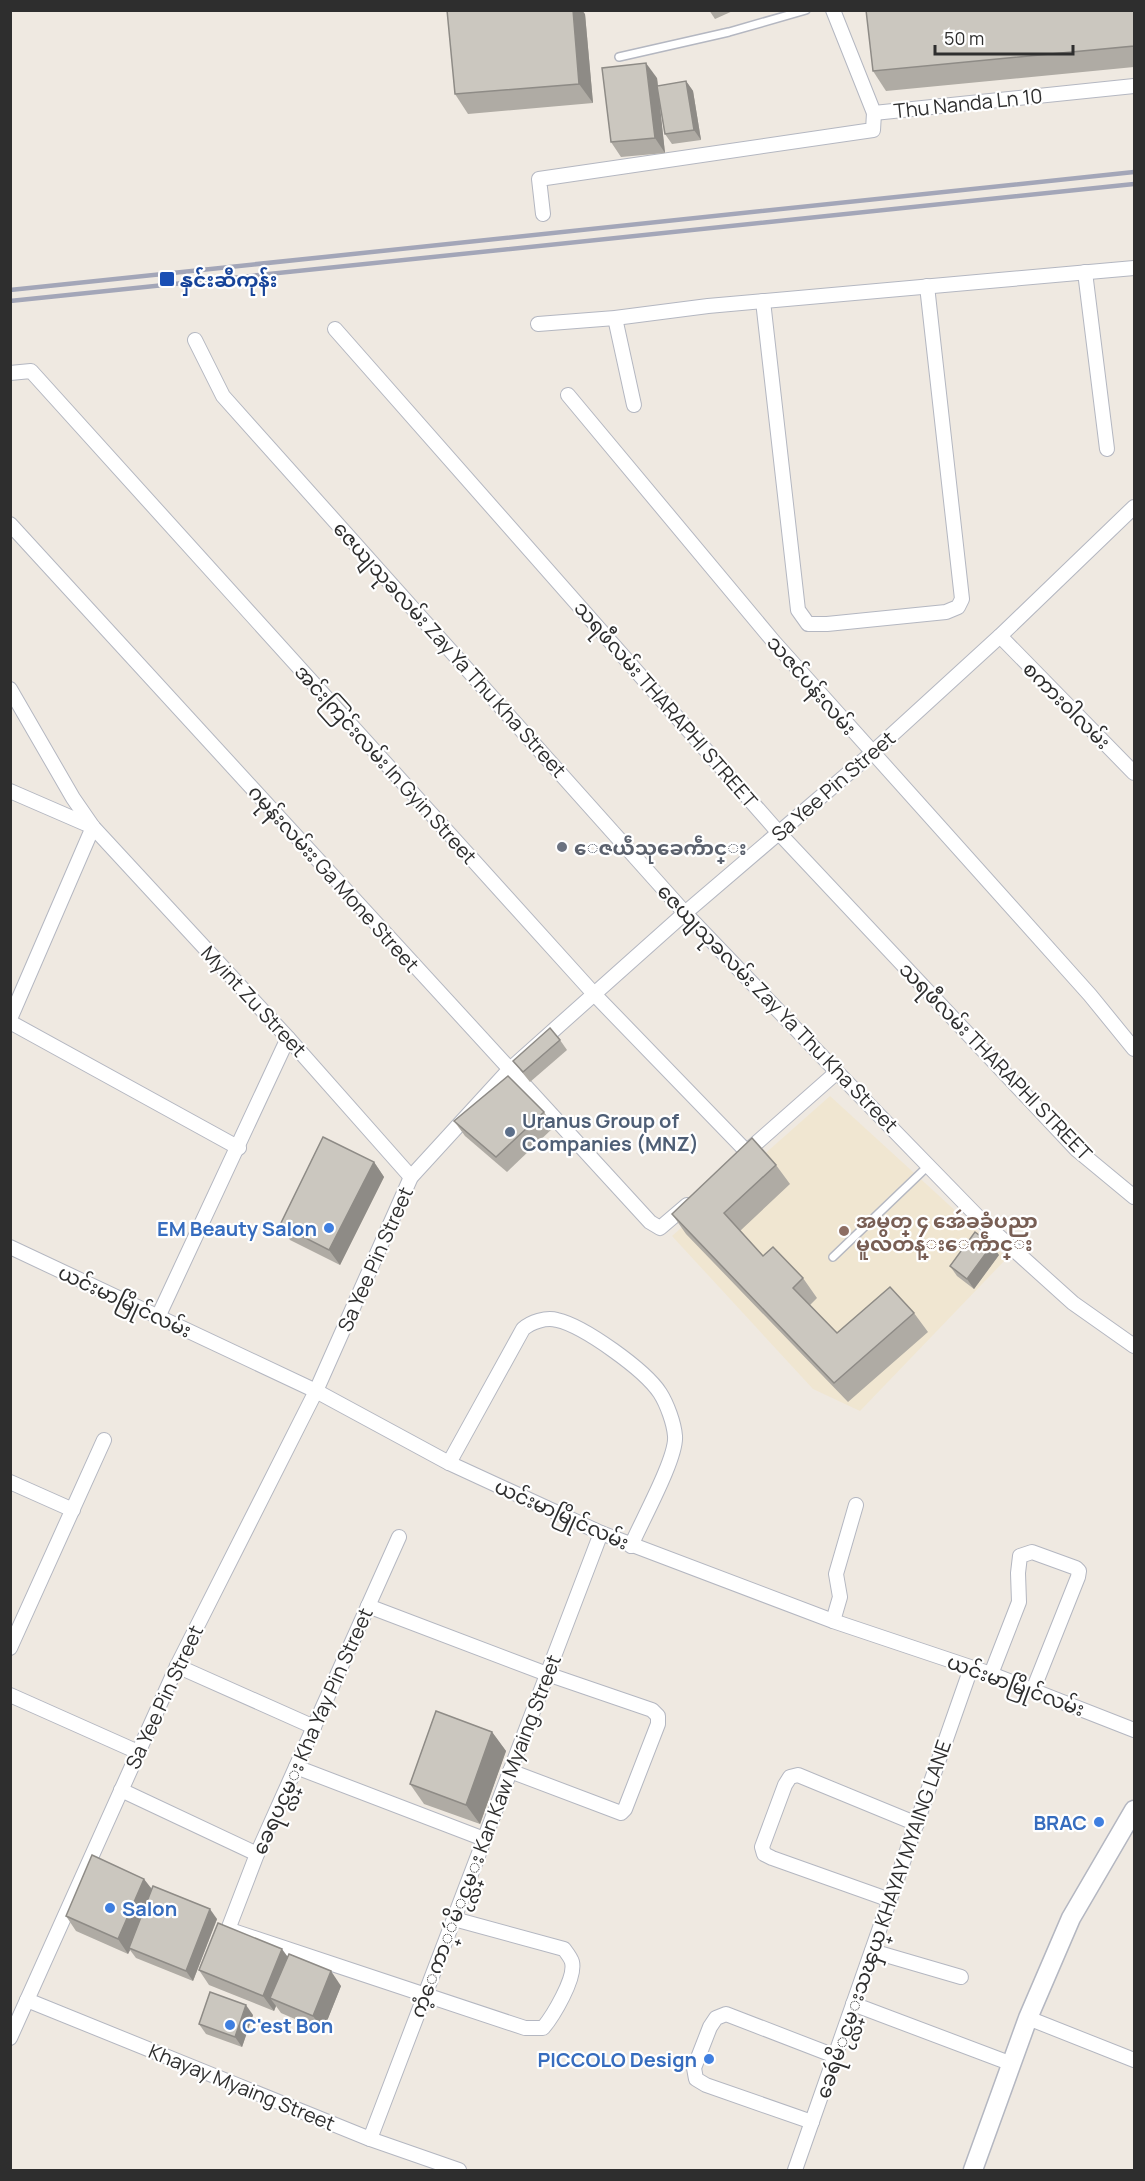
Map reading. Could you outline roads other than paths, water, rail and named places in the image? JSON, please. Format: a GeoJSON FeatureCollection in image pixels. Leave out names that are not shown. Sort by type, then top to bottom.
{"type":"FeatureCollection","features":[{"type":"Feature","properties":{"kind":"street","name":"Thu Nanda Ln 10"},"geometry":{"type":"LineString","coordinates":[[833,10],[874,113],[1134,86]]}},
{"type":"Feature","properties":{"kind":"street"},"geometry":{"type":"LineString","coordinates":[[543,214],[539,179],[873,130],[874,113]]}},
{"type":"Feature","properties":{"kind":"street"},"geometry":{"type":"LineString","coordinates":[[538,324],[615,318],[708,306],[1134,268]]}},
{"type":"Feature","properties":{"kind":"street"},"geometry":{"type":"LineString","coordinates":[[1085,272],[1107,449]]}},
{"type":"Feature","properties":{"kind":"street"},"geometry":{"type":"LineString","coordinates":[[763,301],[798,610],[808,624],[827,624],[946,612],[958,607],[962,599],[927,286]]}},
{"type":"Feature","properties":{"kind":"street"},"geometry":{"type":"LineString","coordinates":[[615,318],[634,405]]}},
{"type":"Feature","properties":{"kind":"street","name":"သရဖီလမ်း THARAPHI STREET"},"geometry":{"type":"LineString","coordinates":[[335,329],[780,833],[1076,1149],[1134,1197]]}},
{"type":"Feature","properties":{"kind":"street","name":"ဇေယျသုခလမ်း Zay Ya Thu Kha Street"},"geometry":{"type":"LineString","coordinates":[[195,340],[223,396],[685,913],[982,1221],[1073,1303],[1134,1346]]}},
{"type":"Feature","properties":{"kind":"street","name":"အင်းကြင်းလမ်း In Gyin Street"},"geometry":{"type":"LineString","coordinates":[[10,373],[31,371],[595,995],[747,1152]]}},
{"type":"Feature","properties":{"kind":"street","name":"သဇင်ပန်းလမ်း"},"geometry":{"type":"LineString","coordinates":[[568,395],[774,642],[1090,995],[1134,1048]]}},
{"type":"Feature","properties":{"kind":"street","name":"Sa Yee Pin Street"},"geometry":{"type":"LineString","coordinates":[[10,2038],[177,1666],[316,1390],[411,1177],[509,1070],[685,913],[872,753],[1000,636],[1134,507]]}},
{"type":"Feature","properties":{"kind":"street","name":"ဂမုန်းလမ်းး Ga Mone Street"},"geometry":{"type":"LineString","coordinates":[[10,524],[650,1222],[660,1228],[697,1196]]}},
{"type":"Feature","properties":{"kind":"street","name":"စကားဝါလမ်း"},"geometry":{"type":"LineString","coordinates":[[1000,636],[1134,773]]}},
{"type":"Feature","properties":{"kind":"street"},"geometry":{"type":"LineString","coordinates":[[10,689],[93,827]]}},
{"type":"Feature","properties":{"kind":"street"},"geometry":{"type":"LineString","coordinates":[[10,791],[93,827]]}},
{"type":"Feature","properties":{"kind":"street"},"geometry":{"type":"LineString","coordinates":[[93,827],[10,1021],[238,1148]]}},
{"type":"Feature","properties":{"kind":"street","name":"Myint Zu Street"},"geometry":{"type":"LineString","coordinates":[[93,827],[288,1038],[411,1177]]}},
{"type":"Feature","properties":{"kind":"street"},"geometry":{"type":"LineString","coordinates":[[158,1317],[288,1038]]}},
{"type":"Feature","properties":{"kind":"street"},"geometry":{"type":"LineString","coordinates":[[730,1167],[837,1072]]}},
{"type":"Feature","properties":{"kind":"street","name":"ယင်းမာမြိုင်လမ်း"},"geometry":{"type":"LineString","coordinates":[[10,1247],[316,1390],[449,1463],[631,1546],[833,1621],[991,1674],[1134,1730]]}},
{"type":"Feature","properties":{"kind":"street"},"geometry":{"type":"LineString","coordinates":[[449,1463],[523,1329],[530,1323],[555,1319],[578,1327],[626,1360],[660,1393],[671,1417],[675,1436],[673,1455],[631,1546]]}},
{"type":"Feature","properties":{"kind":"street"},"geometry":{"type":"LineString","coordinates":[[10,1648],[104,1440]]}},
{"type":"Feature","properties":{"kind":"street"},"geometry":{"type":"LineString","coordinates":[[10,1482],[73,1510]]}},
{"type":"Feature","properties":{"kind":"street"},"geometry":{"type":"LineString","coordinates":[[833,1621],[840,1597],[837,1574],[856,1505]]}},
{"type":"Feature","properties":{"kind":"street","name":"ကံ့ေကာ္ဴမိႂင္လမ္း Kan Kaw Myaing Street"},"geometry":{"type":"LineString","coordinates":[[370,2139],[601,1533]]}},
{"type":"Feature","properties":{"kind":"street","name":"ခေရပင္လမ္း Kha Yay Pin Street"},"geometry":{"type":"LineString","coordinates":[[399,1537],[257,1854],[229,1927],[233,1931],[425,1995]]}},
{"type":"Feature","properties":{"kind":"street"},"geometry":{"type":"LineString","coordinates":[[991,1674],[1019,1602],[1020,1556],[1032,1552],[1076,1568],[1078,1576],[1033,1690]]}},
{"type":"Feature","properties":{"kind":"street"},"geometry":{"type":"LineString","coordinates":[[368,1606],[547,1674],[652,1710],[658,1716],[658,1724],[642,1766],[625,1809],[621,1813],[612,1812],[510,1771]]}},
{"type":"Feature","properties":{"kind":"street"},"geometry":{"type":"LineString","coordinates":[[177,1666],[314,1727]]}},
{"type":"Feature","properties":{"kind":"street","name":"ခေရဴမိႂင္လမ္းသၾယ္ KHAYAY MYAING LANE"},"geometry":{"type":"LineString","coordinates":[[795,2170],[971,1668]]}},
{"type":"Feature","properties":{"kind":"street"},"geometry":{"type":"LineString","coordinates":[[10,1695],[138,1752]]}},
{"type":"Feature","properties":{"kind":"street"},"geometry":{"type":"LineString","coordinates":[[296,1767],[484,1839]]}},
{"type":"Feature","properties":{"kind":"street"},"geometry":{"type":"LineString","coordinates":[[890,1900],[772,1858],[764,1854],[762,1847],[785,1785],[790,1777],[798,1775],[917,1824]]}},
{"type":"Feature","properties":{"kind":"street"},"geometry":{"type":"LineString","coordinates":[[121,1790],[257,1854]]}},
{"type":"Feature","properties":{"kind":"street"},"geometry":{"type":"LineString","coordinates":[[973,2170],[1028,2018],[1071,1918],[1134,1810]]}},
{"type":"Feature","properties":{"kind":"street"},"geometry":{"type":"LineString","coordinates":[[425,1995],[525,2028],[543,2028],[553,2016],[572,1973],[572,1961],[564,1949],[454,1918]]}},
{"type":"Feature","properties":{"kind":"street"},"geometry":{"type":"LineString","coordinates":[[872,1951],[961,1977]]}},
{"type":"Feature","properties":{"kind":"street","name":"Khayay Myaing Street"},"geometry":{"type":"LineString","coordinates":[[27,2000],[370,2139],[459,2170]]}},
{"type":"Feature","properties":{"kind":"street"},"geometry":{"type":"LineString","coordinates":[[853,2004],[1012,2064]]}},
{"type":"Feature","properties":{"kind":"street"},"geometry":{"type":"LineString","coordinates":[[812,2122],[706,2085],[696,2079],[694,2068],[710,2027],[716,2018],[726,2014],[835,2056]]}},
{"type":"Feature","properties":{"kind":"street"},"geometry":{"type":"LineString","coordinates":[[1028,2018],[1134,2060]]}},
{"type":"Feature","properties":{"kind":"lane"},"geometry":{"type":"LineString","coordinates":[[619,57],[729,32],[806,10]]}},
{"type":"Feature","properties":{"kind":"lane"},"geometry":{"type":"LineString","coordinates":[[833,1257],[928,1166]]}},
{"type":"Feature","properties":{"kind":"railway"},"geometry":{"type":"LineString","coordinates":[[10,290],[1134,172]]}},
{"type":"Feature","properties":{"kind":"railway"},"geometry":{"type":"LineString","coordinates":[[10,301],[1134,184]]}},
{"type":"Feature","properties":{"kind":"place","name":"နှင်းဆီကုန်း"},"geometry":{"type":"Point","coordinates":[167,279]}},
{"type":"Feature","properties":{"kind":"place","name":"ေဇယဵသုခေကဵာင္း"},"geometry":{"type":"Point","coordinates":[562,847]}},
{"type":"Feature","properties":{"kind":"place","name":"Uranus Group of Companies (MNZ)"},"geometry":{"type":"Point","coordinates":[510,1132]}},
{"type":"Feature","properties":{"kind":"place","name":"EM Beauty Salon"},"geometry":{"type":"Point","coordinates":[329,1228]}},
{"type":"Feature","properties":{"kind":"place","name":"အမွတ္ ၄ အေဴခခံပညာ မူလတန္းေကဵာင္း"},"geometry":{"type":"Point","coordinates":[844,1231]}},
{"type":"Feature","properties":{"kind":"place","name":"BRAC"},"geometry":{"type":"Point","coordinates":[1099,1822]}},
{"type":"Feature","properties":{"kind":"place","name":"Salon"},"geometry":{"type":"Point","coordinates":[110,1908]}},
{"type":"Feature","properties":{"kind":"place","name":"C'est Bon"},"geometry":{"type":"Point","coordinates":[230,2025]}},
{"type":"Feature","properties":{"kind":"place","name":"PICCOLO Design"},"geometry":{"type":"Point","coordinates":[709,2059]}}]}
